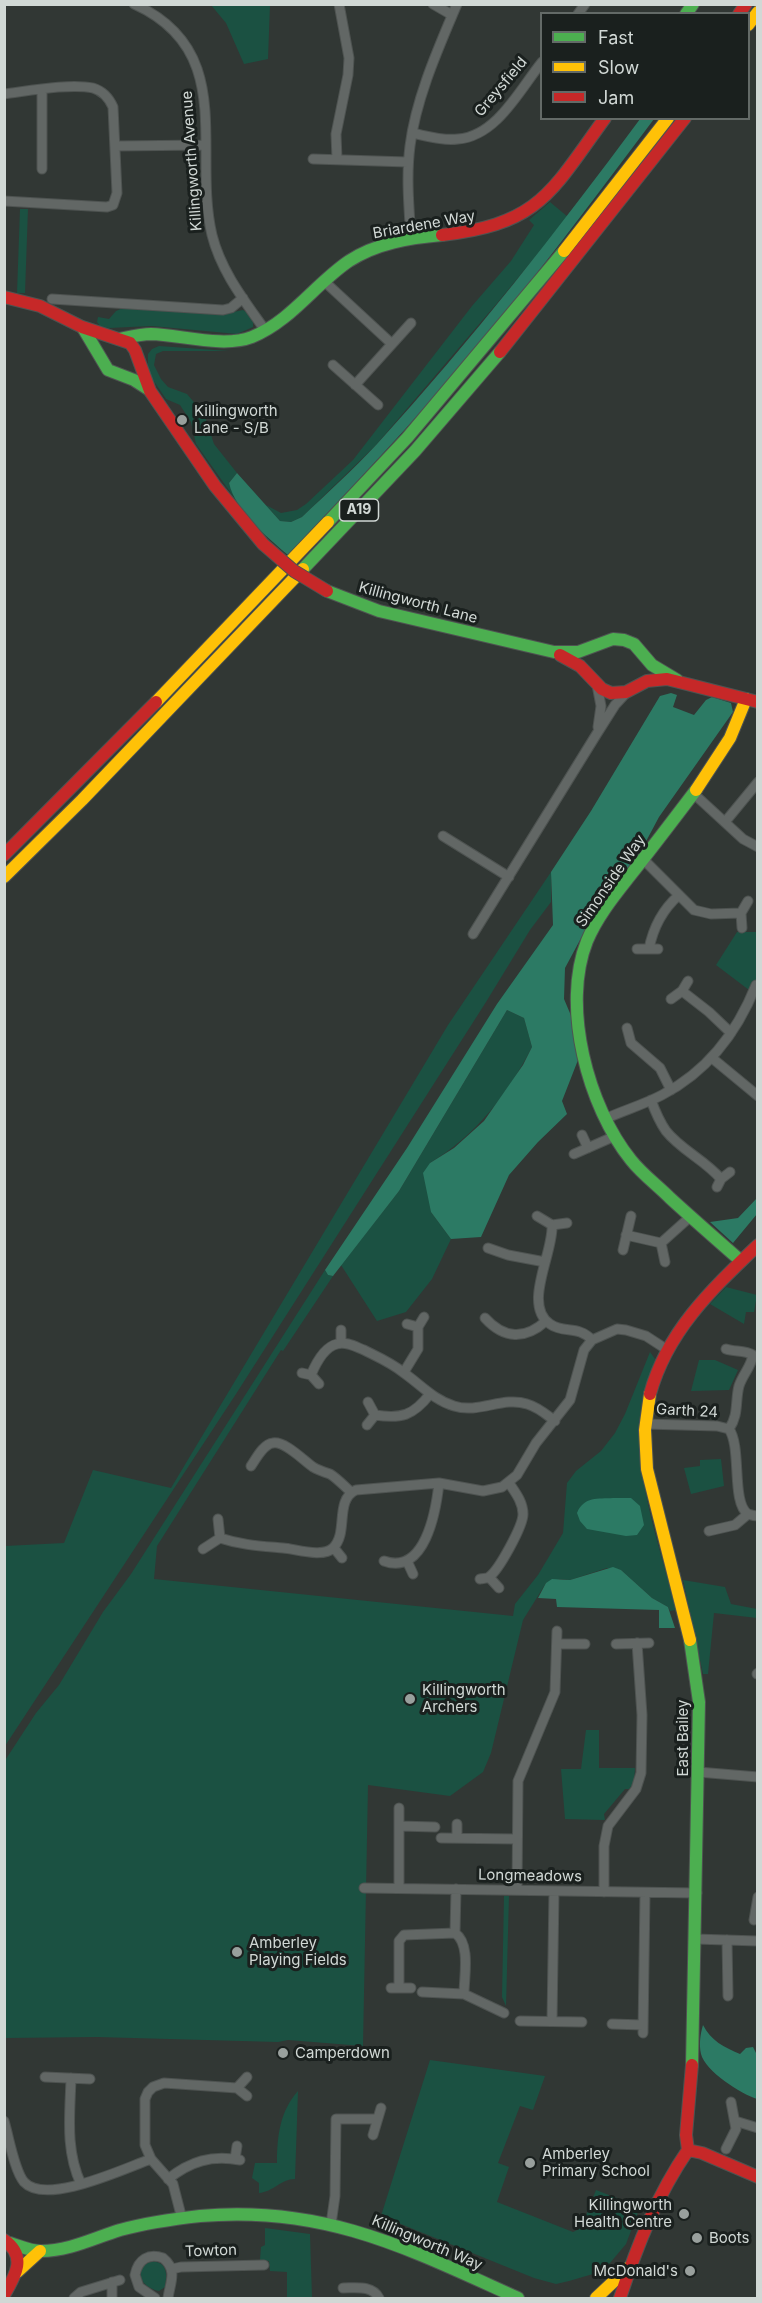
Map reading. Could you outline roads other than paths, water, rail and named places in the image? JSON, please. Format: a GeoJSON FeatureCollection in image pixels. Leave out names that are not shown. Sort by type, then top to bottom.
{"type":"FeatureCollection","features":[{"type":"Feature","properties":{"kind":"main road","name":"Briardene Way"},"geometry":{"type":"LineString","coordinates":[[118,339],[139,334],[237,341],[248,339],[294,309],[348,262],[363,252],[411,239],[484,229],[503,224],[528,210],[553,187],[603,120]]}},
{"type":"Feature","properties":{"kind":"main road","name":"A19"},"geometry":{"type":"LineString","coordinates":[[4,855],[193,665],[407,438],[572,241],[666,120]]}},
{"type":"Feature","properties":{"kind":"main road","name":"A19"},"geometry":{"type":"LineString","coordinates":[[4,877],[82,800],[415,451],[525,322],[683,120]]}},
{"type":"Feature","properties":{"kind":"main road"},"geometry":{"type":"LineString","coordinates":[[4,297],[40,306],[82,327],[130,343],[150,391]]}},
{"type":"Feature","properties":{"kind":"main road"},"geometry":{"type":"LineString","coordinates":[[82,327],[108,370],[134,380],[150,391]]}},
{"type":"Feature","properties":{"kind":"main road"},"geometry":{"type":"LineString","coordinates":[[118,373],[132,368],[136,355],[147,342],[159,335]]}},
{"type":"Feature","properties":{"kind":"main road"},"geometry":{"type":"LineString","coordinates":[[103,361],[104,348],[108,343],[118,339]]}},
{"type":"Feature","properties":{"kind":"main road","name":"Killingworth Lane"},"geometry":{"type":"LineString","coordinates":[[150,391],[240,519],[263,544],[294,571],[327,591],[379,611],[554,652]]}},
{"type":"Feature","properties":{"kind":"main road"},"geometry":{"type":"LineString","coordinates":[[554,652],[573,653],[613,639],[624,639],[634,644],[643,656],[677,680]]}},
{"type":"Feature","properties":{"kind":"main road"},"geometry":{"type":"LineString","coordinates":[[595,682],[590,661],[600,645]]}},
{"type":"Feature","properties":{"kind":"main road"},"geometry":{"type":"LineString","coordinates":[[554,652],[576,663],[595,682],[611,693],[632,689],[653,680],[677,680],[752,700]]}},
{"type":"Feature","properties":{"kind":"main road"},"geometry":{"type":"LineString","coordinates":[[632,689],[644,674],[643,656]]}},
{"type":"Feature","properties":{"kind":"main road","name":"Simonside Way"},"geometry":{"type":"LineString","coordinates":[[741,1261],[639,1169],[615,1136],[589,1074],[582,1045],[578,1015],[577,975],[588,939],[693,793],[752,700]]}},
{"type":"Feature","properties":{"kind":"main road","name":"East Bailey"},"geometry":{"type":"LineString","coordinates":[[688,2150],[686,2135],[692,2082],[699,1702],[693,1648],[646,1468],[645,1424],[652,1384],[666,1349],[682,1324],[758,1245]]}},
{"type":"Feature","properties":{"kind":"main road"},"geometry":{"type":"LineString","coordinates":[[620,2298],[632,2263],[669,2178],[688,2150],[702,2153],[758,2177]]}},
{"type":"Feature","properties":{"kind":"main road","name":"Killingworth Way"},"geometry":{"type":"LineString","coordinates":[[7,2241],[40,2251],[60,2248],[122,2230],[182,2218],[254,2214],[307,2219],[355,2230],[397,2244],[518,2298]]}},
{"type":"Feature","properties":{"kind":"main road","name":"Killingworth Way"},"geometry":{"type":"LineString","coordinates":[[7,2241],[17,2257],[17,2272]]}},
{"type":"Feature","properties":{"kind":"main road"},"geometry":{"type":"LineString","coordinates":[[4,2295],[17,2272],[40,2251]]}},
{"type":"Feature","properties":{"kind":"main road"},"geometry":{"type":"LineString","coordinates":[[596,2298],[632,2263]]}},
{"type":"Feature","properties":{"kind":"street","name":"Killingworth Avenue"},"geometry":{"type":"LineString","coordinates":[[134,4],[169,27],[181,40],[193,60],[204,94],[208,204],[213,237],[223,265],[265,330]]}},
{"type":"Feature","properties":{"kind":"street"},"geometry":{"type":"LineString","coordinates":[[337,159],[336,134],[348,75],[349,58],[339,4]]}},
{"type":"Feature","properties":{"kind":"street"},"geometry":{"type":"LineString","coordinates":[[433,4],[452,15]]}},
{"type":"Feature","properties":{"kind":"street"},"geometry":{"type":"LineString","coordinates":[[411,239],[408,162],[412,133],[428,80],[457,4]]}},
{"type":"Feature","properties":{"kind":"street","name":"Greysfield"},"geometry":{"type":"LineString","coordinates":[[412,133],[459,139],[484,130],[504,110],[540,65]]}},
{"type":"Feature","properties":{"kind":"street"},"geometry":{"type":"LineString","coordinates":[[4,94],[81,87],[94,88],[103,93],[110,100],[112,107],[117,193],[113,205],[107,207],[4,201]]}},
{"type":"Feature","properties":{"kind":"street"},"geometry":{"type":"LineString","coordinates":[[42,89],[42,169]]}},
{"type":"Feature","properties":{"kind":"street"},"geometry":{"type":"LineString","coordinates":[[115,146],[206,145]]}},
{"type":"Feature","properties":{"kind":"street"},"geometry":{"type":"LineString","coordinates":[[313,159],[408,162]]}},
{"type":"Feature","properties":{"kind":"street"},"geometry":{"type":"LineString","coordinates":[[325,282],[392,344]]}},
{"type":"Feature","properties":{"kind":"street"},"geometry":{"type":"LineString","coordinates":[[52,299],[223,310],[231,308],[243,298]]}},
{"type":"Feature","properties":{"kind":"street"},"geometry":{"type":"LineString","coordinates":[[103,315],[104,303]]}},
{"type":"Feature","properties":{"kind":"street"},"geometry":{"type":"LineString","coordinates":[[355,385],[411,323]]}},
{"type":"Feature","properties":{"kind":"street"},"geometry":{"type":"LineString","coordinates":[[333,365],[378,405]]}},
{"type":"Feature","properties":{"kind":"street"},"geometry":{"type":"LineString","coordinates":[[595,682],[601,706],[596,735]]}},
{"type":"Feature","properties":{"kind":"street"},"geometry":{"type":"LineString","coordinates":[[473,934],[615,705],[632,689]]}},
{"type":"Feature","properties":{"kind":"street"},"geometry":{"type":"LineString","coordinates":[[725,822],[758,782]]}},
{"type":"Feature","properties":{"kind":"street"},"geometry":{"type":"LineString","coordinates":[[693,793],[743,839],[758,847]]}},
{"type":"Feature","properties":{"kind":"street"},"geometry":{"type":"LineString","coordinates":[[443,836],[509,877]]}},
{"type":"Feature","properties":{"kind":"street"},"geometry":{"type":"LineString","coordinates":[[643,860],[694,910],[702,913],[741,913]]}},
{"type":"Feature","properties":{"kind":"street"},"geometry":{"type":"LineString","coordinates":[[637,949],[653,949],[652,932],[661,915],[679,895]]}},
{"type":"Feature","properties":{"kind":"street"},"geometry":{"type":"LineString","coordinates":[[742,928],[741,913],[747,901]]}},
{"type":"Feature","properties":{"kind":"street"},"geometry":{"type":"LineString","coordinates":[[671,999],[682,991],[688,981]]}},
{"type":"Feature","properties":{"kind":"street"},"geometry":{"type":"LineString","coordinates":[[607,1118],[672,1090],[698,1072],[731,1033],[754,998],[756,985]]}},
{"type":"Feature","properties":{"kind":"street"},"geometry":{"type":"LineString","coordinates":[[682,991],[710,1012],[731,1033]]}},
{"type":"Feature","properties":{"kind":"street"},"geometry":{"type":"LineString","coordinates":[[627,1028],[631,1043],[660,1068],[672,1090]]}},
{"type":"Feature","properties":{"kind":"street"},"geometry":{"type":"LineString","coordinates":[[621,1050],[631,1043]]}},
{"type":"Feature","properties":{"kind":"street"},"geometry":{"type":"LineString","coordinates":[[711,1058],[758,1096]]}},
{"type":"Feature","properties":{"kind":"street"},"geometry":{"type":"LineString","coordinates":[[651,1100],[658,1119],[667,1132],[712,1168],[719,1183],[730,1172]]}},
{"type":"Feature","properties":{"kind":"street"},"geometry":{"type":"LineString","coordinates":[[582,1135],[588,1148]]}},
{"type":"Feature","properties":{"kind":"street"},"geometry":{"type":"LineString","coordinates":[[574,1155],[615,1136]]}},
{"type":"Feature","properties":{"kind":"street"},"geometry":{"type":"LineString","coordinates":[[537,1216],[552,1225],[567,1223]]}},
{"type":"Feature","properties":{"kind":"street"},"geometry":{"type":"LineString","coordinates":[[623,1250],[631,1216]]}},
{"type":"Feature","properties":{"kind":"street"},"geometry":{"type":"LineString","coordinates":[[661,1243],[690,1217]]}},
{"type":"Feature","properties":{"kind":"street"},"geometry":{"type":"LineString","coordinates":[[552,1225],[551,1247],[538,1292],[539,1309],[546,1321],[556,1327],[585,1332],[592,1340]]}},
{"type":"Feature","properties":{"kind":"street"},"geometry":{"type":"LineString","coordinates":[[626,1235],[661,1243]]}},
{"type":"Feature","properties":{"kind":"street"},"geometry":{"type":"LineString","coordinates":[[661,1243],[665,1262]]}},
{"type":"Feature","properties":{"kind":"street"},"geometry":{"type":"LineString","coordinates":[[508,1255],[510,1245]]}},
{"type":"Feature","properties":{"kind":"street"},"geometry":{"type":"LineString","coordinates":[[488,1248],[508,1255],[545,1262]]}},
{"type":"Feature","properties":{"kind":"street"},"geometry":{"type":"LineString","coordinates":[[404,1372],[417,1349],[418,1327],[424,1317]]}},
{"type":"Feature","properties":{"kind":"street"},"geometry":{"type":"LineString","coordinates":[[485,1318],[495,1329],[509,1334],[535,1331],[546,1321]]}},
{"type":"Feature","properties":{"kind":"street"},"geometry":{"type":"LineString","coordinates":[[407,1324],[418,1327]]}},
{"type":"Feature","properties":{"kind":"street"},"geometry":{"type":"LineString","coordinates":[[488,1336],[495,1329]]}},
{"type":"Feature","properties":{"kind":"street"},"geometry":{"type":"LineString","coordinates":[[351,1492],[368,1488],[439,1484],[483,1491],[509,1483],[570,1401],[584,1350],[592,1340],[617,1329],[626,1330],[646,1336],[666,1349]]}},
{"type":"Feature","properties":{"kind":"street"},"geometry":{"type":"LineString","coordinates":[[341,1330],[341,1343]]}},
{"type":"Feature","properties":{"kind":"street"},"geometry":{"type":"LineString","coordinates":[[319,1384],[307,1374],[322,1355],[336,1344],[341,1343],[370,1353],[404,1372],[430,1394],[455,1407],[484,1408],[512,1403],[528,1404],[555,1421]]}},
{"type":"Feature","properties":{"kind":"street","name":"Garth 24"},"geometry":{"type":"LineString","coordinates":[[726,1349],[733,1352],[748,1352],[753,1355],[751,1365],[740,1385],[737,1412],[729,1429]]}},
{"type":"Feature","properties":{"kind":"street"},"geometry":{"type":"LineString","coordinates":[[375,1415],[394,1418],[403,1416],[415,1409],[430,1394]]}},
{"type":"Feature","properties":{"kind":"street"},"geometry":{"type":"LineString","coordinates":[[368,1402],[375,1415]]}},
{"type":"Feature","properties":{"kind":"street"},"geometry":{"type":"LineString","coordinates":[[367,1425],[375,1415]]}},
{"type":"Feature","properties":{"kind":"street","name":"Garth 24"},"geometry":{"type":"LineString","coordinates":[[645,1424],[717,1426],[729,1429],[734,1436],[742,1506],[753,1515],[735,1525],[709,1531]]}},
{"type":"Feature","properties":{"kind":"street"},"geometry":{"type":"LineString","coordinates":[[270,1431],[273,1443]]}},
{"type":"Feature","properties":{"kind":"street"},"geometry":{"type":"LineString","coordinates":[[251,1467],[261,1452],[273,1443]]}},
{"type":"Feature","properties":{"kind":"street"},"geometry":{"type":"LineString","coordinates":[[273,1443],[285,1447],[314,1467],[331,1475],[351,1492]]}},
{"type":"Feature","properties":{"kind":"street"},"geometry":{"type":"LineString","coordinates":[[499,1588],[484,1578],[518,1533],[522,1523],[522,1507],[509,1483]]}},
{"type":"Feature","properties":{"kind":"street"},"geometry":{"type":"LineString","coordinates":[[384,1561],[391,1563],[407,1561],[423,1544],[433,1523],[439,1484]]}},
{"type":"Feature","properties":{"kind":"street"},"geometry":{"type":"LineString","coordinates":[[220,1538],[237,1544],[326,1552],[333,1548],[340,1535],[343,1509],[351,1492]]}},
{"type":"Feature","properties":{"kind":"street"},"geometry":{"type":"LineString","coordinates":[[218,1520],[220,1538]]}},
{"type":"Feature","properties":{"kind":"street"},"geometry":{"type":"LineString","coordinates":[[202,1549],[220,1538]]}},
{"type":"Feature","properties":{"kind":"street"},"geometry":{"type":"LineString","coordinates":[[333,1548],[342,1558]]}},
{"type":"Feature","properties":{"kind":"street"},"geometry":{"type":"LineString","coordinates":[[407,1561],[413,1574]]}},
{"type":"Feature","properties":{"kind":"street"},"geometry":{"type":"LineString","coordinates":[[517,1890],[518,1781],[555,1692],[557,1631]]}},
{"type":"Feature","properties":{"kind":"street"},"geometry":{"type":"LineString","coordinates":[[604,1892],[604,1846],[608,1826],[636,1789],[641,1773],[642,1715],[638,1643]]}},
{"type":"Feature","properties":{"kind":"street"},"geometry":{"type":"LineString","coordinates":[[616,1644],[649,1643]]}},
{"type":"Feature","properties":{"kind":"street"},"geometry":{"type":"LineString","coordinates":[[557,1644],[585,1644]]}},
{"type":"Feature","properties":{"kind":"street"},"geometry":{"type":"LineString","coordinates":[[698,1772],[758,1777]]}},
{"type":"Feature","properties":{"kind":"street"},"geometry":{"type":"LineString","coordinates":[[399,1808],[399,1888]]}},
{"type":"Feature","properties":{"kind":"street"},"geometry":{"type":"LineString","coordinates":[[457,1824],[457,1838]]}},
{"type":"Feature","properties":{"kind":"street"},"geometry":{"type":"LineString","coordinates":[[399,1826],[435,1827]]}},
{"type":"Feature","properties":{"kind":"street"},"geometry":{"type":"LineString","coordinates":[[441,1838],[517,1839]]}},
{"type":"Feature","properties":{"kind":"street","name":"Longmeadows"},"geometry":{"type":"LineString","coordinates":[[364,1888],[696,1893]]}},
{"type":"Feature","properties":{"kind":"street"},"geometry":{"type":"LineString","coordinates":[[455,1934],[456,1889]]}},
{"type":"Feature","properties":{"kind":"street"},"geometry":{"type":"LineString","coordinates":[[552,2021],[554,1891]]}},
{"type":"Feature","properties":{"kind":"street"},"geometry":{"type":"LineString","coordinates":[[612,2024],[643,2029],[645,1893]]}},
{"type":"Feature","properties":{"kind":"street"},"geometry":{"type":"LineString","coordinates":[[754,1920],[758,1898]]}},
{"type":"Feature","properties":{"kind":"street"},"geometry":{"type":"LineString","coordinates":[[411,1988],[395,1988],[401,1938],[407,1933],[455,1934],[462,1939],[465,1948],[464,1994]]}},
{"type":"Feature","properties":{"kind":"street"},"geometry":{"type":"LineString","coordinates":[[695,1939],[758,1941]]}},
{"type":"Feature","properties":{"kind":"street"},"geometry":{"type":"LineString","coordinates":[[728,1941],[728,1996]]}},
{"type":"Feature","properties":{"kind":"street"},"geometry":{"type":"LineString","coordinates":[[422,1992],[464,1994],[504,2013]]}},
{"type":"Feature","properties":{"kind":"street"},"geometry":{"type":"LineString","coordinates":[[520,2020],[582,2022]]}},
{"type":"Feature","properties":{"kind":"street"},"geometry":{"type":"LineString","coordinates":[[45,2077],[90,2079]]}},
{"type":"Feature","properties":{"kind":"street"},"geometry":{"type":"LineString","coordinates":[[237,2088],[247,2077]]}},
{"type":"Feature","properties":{"kind":"street"},"geometry":{"type":"LineString","coordinates":[[71,2078],[70,2147],[74,2169],[81,2184]]}},
{"type":"Feature","properties":{"kind":"street"},"geometry":{"type":"LineString","coordinates":[[182,2218],[173,2184],[151,2159],[146,2145],[148,2092],[153,2087],[164,2083],[186,2083],[237,2088],[247,2096]]}},
{"type":"Feature","properties":{"kind":"street"},"geometry":{"type":"LineString","coordinates":[[726,2149],[736,2129],[731,2102]]}},
{"type":"Feature","properties":{"kind":"street"},"geometry":{"type":"LineString","coordinates":[[373,2135],[381,2108]]}},
{"type":"Feature","properties":{"kind":"street"},"geometry":{"type":"LineString","coordinates":[[331,2224],[335,2196],[336,2119],[376,2119]]}},
{"type":"Feature","properties":{"kind":"street"},"geometry":{"type":"LineString","coordinates":[[4,2121],[18,2170],[25,2182],[34,2188],[66,2189],[151,2159]]}},
{"type":"Feature","properties":{"kind":"street"},"geometry":{"type":"LineString","coordinates":[[735,2121],[758,2128]]}},
{"type":"Feature","properties":{"kind":"street"},"geometry":{"type":"LineString","coordinates":[[168,2179],[191,2163],[203,2160],[238,2159],[237,2146]]}},
{"type":"Feature","properties":{"kind":"street"},"geometry":{"type":"LineString","coordinates":[[155,2298],[137,2283],[135,2275],[137,2265],[147,2257],[157,2256],[165,2259],[172,2269],[173,2275],[168,2298]]}},
{"type":"Feature","properties":{"kind":"street","name":"Towton"},"geometry":{"type":"LineString","coordinates":[[250,2265],[250,2276]]}},
{"type":"Feature","properties":{"kind":"street","name":"Towton"},"geometry":{"type":"LineString","coordinates":[[172,2269],[264,2265]]}},
{"type":"Feature","properties":{"kind":"street"},"geometry":{"type":"LineString","coordinates":[[74,2298],[81,2292],[116,2281],[112,2298]]}},
{"type":"Feature","properties":{"kind":"street"},"geometry":{"type":"LineString","coordinates":[[343,2288],[368,2288],[376,2292],[379,2298]]}},
{"type":"Feature","properties":{"kind":"place","name":"Killingworth Lane - S/B"},"geometry":{"type":"Point","coordinates":[182,420]}},
{"type":"Feature","properties":{"kind":"place","name":"Killingworth Archers"},"geometry":{"type":"Point","coordinates":[410,1699]}},
{"type":"Feature","properties":{"kind":"place","name":"Amberley Playing Fields"},"geometry":{"type":"Point","coordinates":[237,1952]}},
{"type":"Feature","properties":{"kind":"place","name":"Camperdown"},"geometry":{"type":"Point","coordinates":[283,2053]}},
{"type":"Feature","properties":{"kind":"place","name":"Amberley Primary School"},"geometry":{"type":"Point","coordinates":[530,2163]}},
{"type":"Feature","properties":{"kind":"place","name":"Killingworth Health Centre"},"geometry":{"type":"Point","coordinates":[684,2214]}},
{"type":"Feature","properties":{"kind":"place","name":"Boots"},"geometry":{"type":"Point","coordinates":[697,2238]}},
{"type":"Feature","properties":{"kind":"place","name":"McDonald's"},"geometry":{"type":"Point","coordinates":[690,2271]}}]}
